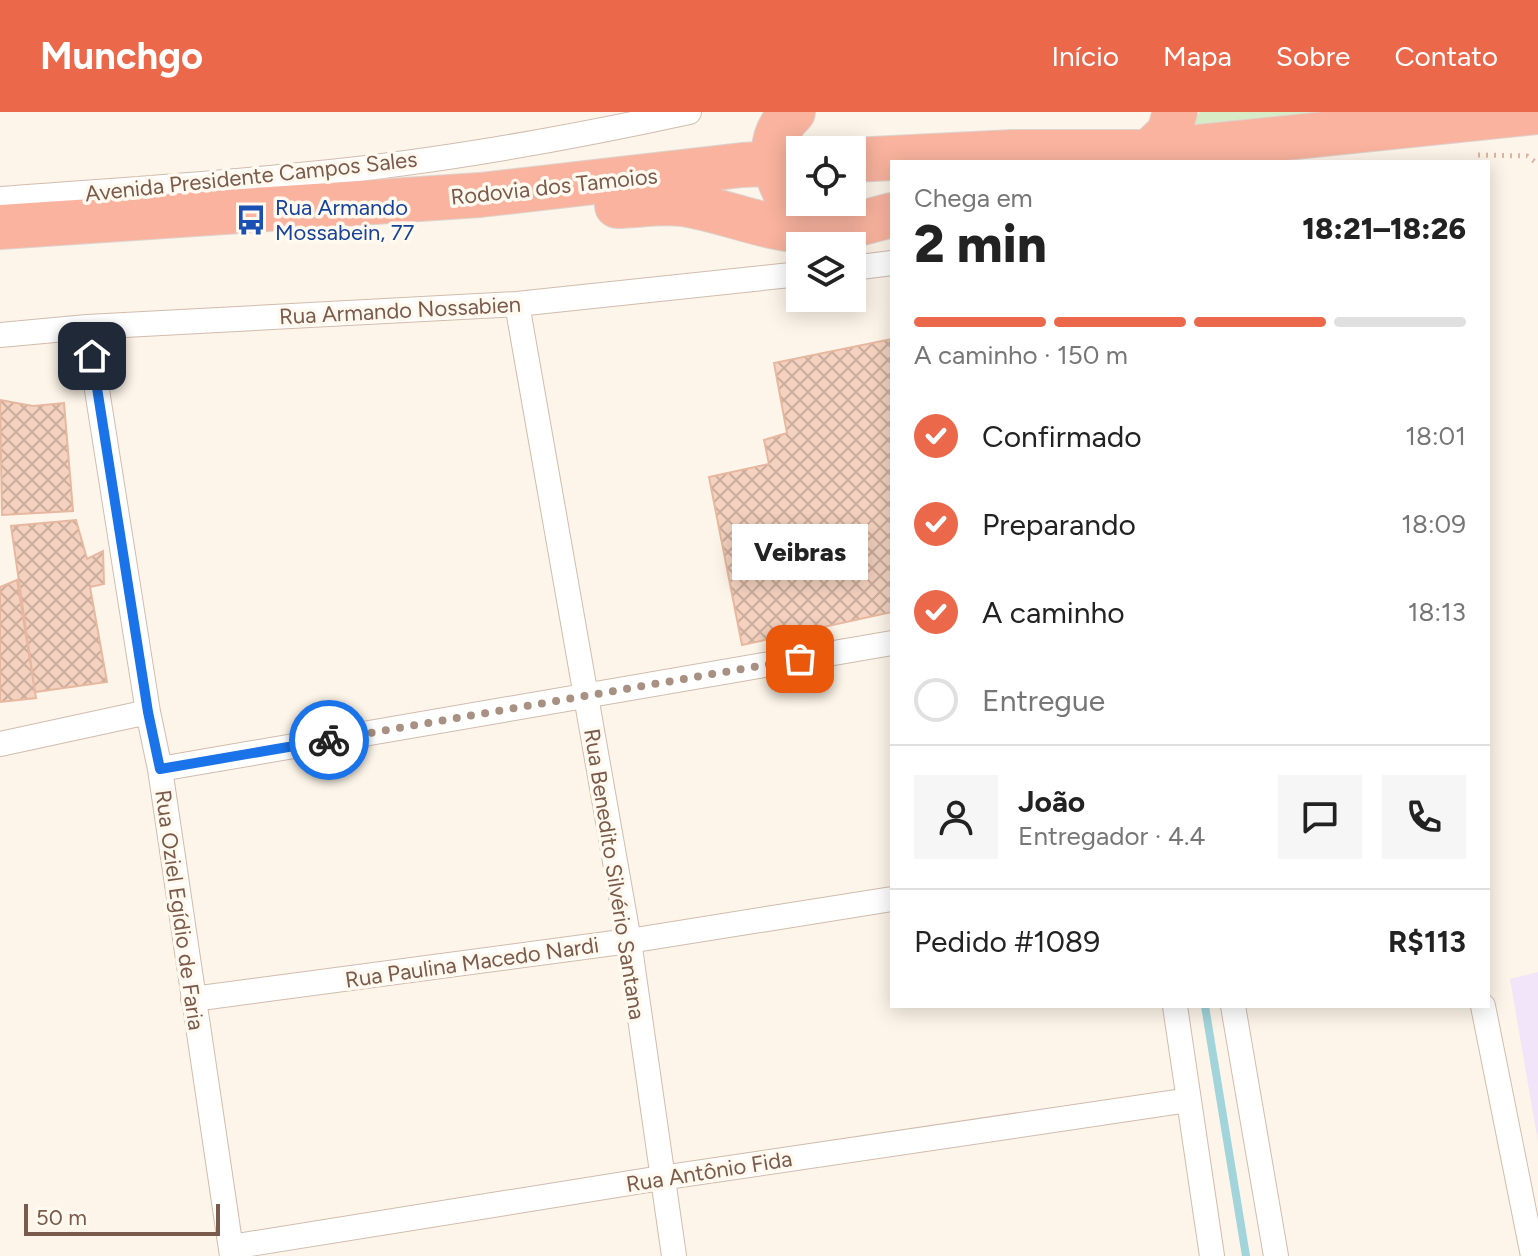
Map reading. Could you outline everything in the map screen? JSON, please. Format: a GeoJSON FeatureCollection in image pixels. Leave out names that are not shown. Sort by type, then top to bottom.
{"type":"FeatureCollection","features":[{"type":"Feature","properties":{"kind":"highway"},"geometry":{"type":"LineString","coordinates":[[786,160],[776,134],[783,121],[793,112]]}},
{"type":"Feature","properties":{"kind":"highway"},"geometry":{"type":"LineString","coordinates":[[1149,152],[1169,133],[1175,112]]}},
{"type":"Feature","properties":{"kind":"highway"},"geometry":{"type":"LineString","coordinates":[[866,160],[1149,152],[1538,112]]}},
{"type":"Feature","properties":{"kind":"highway","name":"Rodovia dos Tamoios"},"geometry":{"type":"LineString","coordinates":[[0,227],[480,195],[786,163]]}},
{"type":"Feature","properties":{"kind":"highway"},"geometry":{"type":"LineString","coordinates":[[480,195],[543,207],[682,204],[786,232]]}},
{"type":"Feature","properties":{"kind":"highway"},"geometry":{"type":"LineString","coordinates":[[831,232],[890,216]]}},
{"type":"Feature","properties":{"kind":"street","name":"Avenida Presidente Campos Sales"},"geometry":{"type":"LineString","coordinates":[[0,199],[310,174],[402,163],[626,126],[689,112]]}},
{"type":"Feature","properties":{"kind":"street"},"geometry":{"type":"LineString","coordinates":[[866,266],[890,263]]}},
{"type":"Feature","properties":{"kind":"street","name":"Rua Armando Nossabien"},"geometry":{"type":"LineString","coordinates":[[0,335],[87,327],[517,304],[786,275]]}},
{"type":"Feature","properties":{"kind":"street","name":"Rua Benedito Silvério Santana"},"geometry":{"type":"LineString","coordinates":[[517,304],[629,941],[674,1256]]}},
{"type":"Feature","properties":{"kind":"street","name":"Rua Oziel Egídio de Faria"},"geometry":{"type":"LineString","coordinates":[[87,327],[148,712],[160,769],[231,1252]]}},
{"type":"Feature","properties":{"kind":"street"},"geometry":{"type":"LineString","coordinates":[[160,769],[890,643]]}},
{"type":"Feature","properties":{"kind":"street"},"geometry":{"type":"LineString","coordinates":[[0,744],[148,712]]}},
{"type":"Feature","properties":{"kind":"street","name":"Rua Paulina Macedo Nardi"},"geometry":{"type":"LineString","coordinates":[[193,999],[629,941],[890,899]]}},
{"type":"Feature","properties":{"kind":"street"},"geometry":{"type":"LineString","coordinates":[[1175,1008],[1212,1256]]}},
{"type":"Feature","properties":{"kind":"street"},"geometry":{"type":"LineString","coordinates":[[1233,1008],[1276,1256]]}},
{"type":"Feature","properties":{"kind":"street"},"geometry":{"type":"LineString","coordinates":[[1483,1008],[1533,1256]]}},
{"type":"Feature","properties":{"kind":"street","name":"Rua Antônio Fida"},"geometry":{"type":"LineString","coordinates":[[231,1252],[661,1178],[1189,1100]]}},
{"type":"Feature","properties":{"kind":"shaded area"},"geometry":{"type":"Polygon","coordinates":[[[1538,972],[1538,1142],[1510,979],[1538,972]]]}},
{"type":"Feature","properties":{"kind":"green space"},"geometry":{"type":"Polygon","coordinates":[[[1199,112],[1367,112],[1193,127],[1199,112]]]}},
{"type":"Feature","properties":{"kind":"building"},"geometry":{"type":"Polygon","coordinates":[[[890,339],[890,612],[742,645],[709,477],[769,464],[764,440],[787,433],[774,363],[890,339]]]}},
{"type":"Feature","properties":{"kind":"building"},"geometry":{"type":"Polygon","coordinates":[[[0,400],[33,406],[64,403],[73,511],[2,515],[0,400]]]}},
{"type":"Feature","properties":{"kind":"building"},"geometry":{"type":"Polygon","coordinates":[[[76,520],[87,559],[103,551],[104,584],[90,587],[107,682],[35,692],[11,526],[76,520]]]}},
{"type":"Feature","properties":{"kind":"building"},"geometry":{"type":"Polygon","coordinates":[[[17,580],[36,698],[0,702],[0,587],[17,580]]]}},
{"type":"Feature","properties":{"kind":"waterway"},"geometry":{"type":"LineString","coordinates":[[1205,1008],[1246,1256]]}},
{"type":"Feature","properties":{"kind":"way so far"},"geometry":{"type":"LineString","coordinates":[[329,740],[800,659]]}},
{"type":"Feature","properties":{"kind":"place","name":"Rua Armando Mossabein, 77"},"geometry":{"type":"Point","coordinates":[251,220]}},
{"type":"Feature","properties":{"kind":"place","name":"Veibras"},"geometry":{"type":"Point","coordinates":[800,659]}},
{"type":"Feature","properties":{"kind":"route"},"geometry":{"type":"LineString","coordinates":[[92,356],[148,712],[160,769],[329,740]]}}]}
